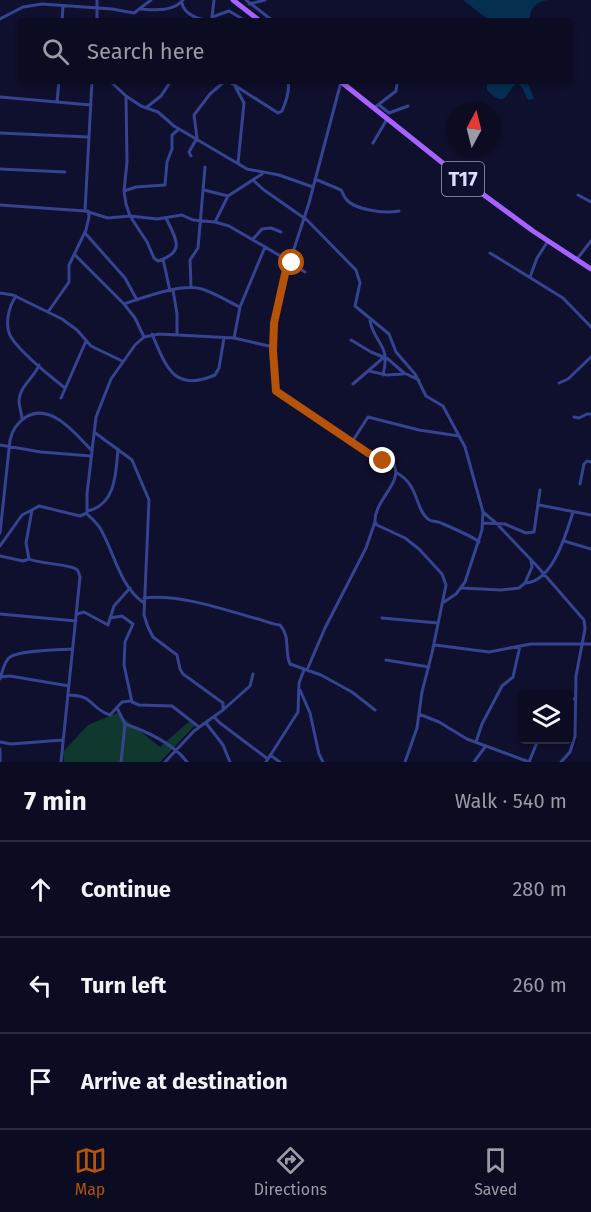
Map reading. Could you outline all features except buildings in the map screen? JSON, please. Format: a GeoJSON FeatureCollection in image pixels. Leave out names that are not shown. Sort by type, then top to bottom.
{"type":"FeatureCollection","features":[{"type":"Feature","properties":{"kind":"main road"},"geometry":{"type":"LineString","coordinates":[[233,0],[256,18]]}},
{"type":"Feature","properties":{"kind":"main road","name":"T17"},"geometry":{"type":"LineString","coordinates":[[344,84],[376,107],[387,119],[470,184],[576,261],[591,269]]}},
{"type":"Feature","properties":{"kind":"street"},"geometry":{"type":"LineString","coordinates":[[96,18],[97,0]]}},
{"type":"Feature","properties":{"kind":"street"},"geometry":{"type":"LineString","coordinates":[[0,19],[29,6],[42,4],[134,13],[151,0]]}},
{"type":"Feature","properties":{"kind":"street"},"geometry":{"type":"LineString","coordinates":[[141,9],[170,8],[183,0]]}},
{"type":"Feature","properties":{"kind":"street"},"geometry":{"type":"LineString","coordinates":[[183,0],[182,7],[187,13],[198,18]]}},
{"type":"Feature","properties":{"kind":"street"},"geometry":{"type":"LineString","coordinates":[[211,18],[214,0]]}},
{"type":"Feature","properties":{"kind":"street"},"geometry":{"type":"LineString","coordinates":[[247,2],[265,0]]}},
{"type":"Feature","properties":{"kind":"street"},"geometry":{"type":"LineString","coordinates":[[247,2],[269,18]]}},
{"type":"Feature","properties":{"kind":"street"},"geometry":{"type":"LineString","coordinates":[[62,18],[63,6]]}},
{"type":"Feature","properties":{"kind":"street"},"geometry":{"type":"LineString","coordinates":[[215,18],[229,11],[241,18]]}},
{"type":"Feature","properties":{"kind":"street"},"geometry":{"type":"LineString","coordinates":[[133,18],[134,13]]}},
{"type":"Feature","properties":{"kind":"street"},"geometry":{"type":"LineString","coordinates":[[57,102],[59,84]]}},
{"type":"Feature","properties":{"kind":"street"},"geometry":{"type":"LineString","coordinates":[[48,312],[69,282],[69,265],[85,233],[89,218],[87,211],[92,84]]}},
{"type":"Feature","properties":{"kind":"street"},"geometry":{"type":"LineString","coordinates":[[115,84],[126,96],[161,114],[179,129],[253,171],[284,176],[313,187]]}},
{"type":"Feature","properties":{"kind":"street"},"geometry":{"type":"LineString","coordinates":[[145,107],[157,100],[169,84]]}},
{"type":"Feature","properties":{"kind":"street"},"geometry":{"type":"LineString","coordinates":[[191,156],[189,152],[197,138],[194,115],[210,94],[223,84]]}},
{"type":"Feature","properties":{"kind":"street"},"geometry":{"type":"LineString","coordinates":[[234,85],[278,113],[282,111],[286,101],[288,84]]}},
{"type":"Feature","properties":{"kind":"street"},"geometry":{"type":"LineString","coordinates":[[339,84],[313,187],[289,261],[276,313],[273,347],[276,391],[374,457],[394,465],[397,472],[413,488],[422,512],[429,521],[448,526],[479,542]]}},
{"type":"Feature","properties":{"kind":"street"},"geometry":{"type":"LineString","coordinates":[[397,84],[396,91],[376,107],[389,113],[408,106]]}},
{"type":"Feature","properties":{"kind":"street"},"geometry":{"type":"LineString","coordinates":[[234,85],[244,103],[238,163]]}},
{"type":"Feature","properties":{"kind":"street"},"geometry":{"type":"LineString","coordinates":[[126,96],[127,162],[124,191],[130,216],[147,242],[154,258],[158,261],[173,254],[177,249],[166,219]]}},
{"type":"Feature","properties":{"kind":"street"},"geometry":{"type":"LineString","coordinates":[[0,97],[91,105]]}},
{"type":"Feature","properties":{"kind":"street"},"geometry":{"type":"LineString","coordinates":[[373,143],[387,119]]}},
{"type":"Feature","properties":{"kind":"street"},"geometry":{"type":"LineString","coordinates":[[124,191],[136,187],[165,185],[167,162],[172,149],[172,135],[179,129]]}},
{"type":"Feature","properties":{"kind":"street"},"geometry":{"type":"LineString","coordinates":[[0,133],[89,137]]}},
{"type":"Feature","properties":{"kind":"street"},"geometry":{"type":"LineString","coordinates":[[191,287],[190,260],[198,248],[205,166]]}},
{"type":"Feature","properties":{"kind":"street"},"geometry":{"type":"LineString","coordinates":[[0,169],[65,172]]}},
{"type":"Feature","properties":{"kind":"street"},"geometry":{"type":"LineString","coordinates":[[215,222],[228,196],[264,173]]}},
{"type":"Feature","properties":{"kind":"street"},"geometry":{"type":"LineString","coordinates":[[315,179],[341,190],[346,200],[365,209],[388,213],[399,211]]}},
{"type":"Feature","properties":{"kind":"street"},"geometry":{"type":"LineString","coordinates":[[253,180],[304,218],[356,270],[360,283],[355,306],[389,334],[396,352],[419,380],[426,396],[443,406],[460,437],[468,455],[483,512],[483,523],[479,542],[462,588],[444,602]]}},
{"type":"Feature","properties":{"kind":"street"},"geometry":{"type":"LineString","coordinates":[[204,190],[228,196]]}},
{"type":"Feature","properties":{"kind":"street"},"geometry":{"type":"LineString","coordinates":[[578,195],[591,202]]}},
{"type":"Feature","properties":{"kind":"street"},"geometry":{"type":"LineString","coordinates":[[0,205],[87,211],[105,218],[130,216],[166,219],[180,214],[229,226],[305,272]]}},
{"type":"Feature","properties":{"kind":"street"},"geometry":{"type":"LineString","coordinates":[[253,239],[262,229],[271,228],[281,232]]}},
{"type":"Feature","properties":{"kind":"street"},"geometry":{"type":"LineString","coordinates":[[85,233],[126,278],[137,300]]}},
{"type":"Feature","properties":{"kind":"street"},"geometry":{"type":"LineString","coordinates":[[530,277],[537,258],[548,241]]}},
{"type":"Feature","properties":{"kind":"street"},"geometry":{"type":"LineString","coordinates":[[576,261],[591,241]]}},
{"type":"Feature","properties":{"kind":"street"},"geometry":{"type":"LineString","coordinates":[[234,338],[240,307],[265,247]]}},
{"type":"Feature","properties":{"kind":"street"},"geometry":{"type":"LineString","coordinates":[[490,253],[563,298],[591,327]]}},
{"type":"Feature","properties":{"kind":"street"},"geometry":{"type":"LineString","coordinates":[[75,255],[124,304],[135,318],[144,337]]}},
{"type":"Feature","properties":{"kind":"street"},"geometry":{"type":"LineString","coordinates":[[163,259],[177,314],[177,335]]}},
{"type":"Feature","properties":{"kind":"street"},"geometry":{"type":"LineString","coordinates":[[124,304],[191,287],[240,307]]}},
{"type":"Feature","properties":{"kind":"street"},"geometry":{"type":"LineString","coordinates":[[0,293],[16,296],[48,312],[72,326],[86,341],[99,350],[122,361]]}},
{"type":"Feature","properties":{"kind":"street"},"geometry":{"type":"LineString","coordinates":[[16,296],[10,306],[8,316],[10,334],[39,365],[65,388]]}},
{"type":"Feature","properties":{"kind":"street"},"geometry":{"type":"LineString","coordinates":[[370,319],[383,346],[383,375]]}},
{"type":"Feature","properties":{"kind":"street"},"geometry":{"type":"LineString","coordinates":[[144,603],[130,588],[100,529],[87,512],[96,417],[105,390],[122,361],[144,337],[152,334],[234,338],[273,347]]}},
{"type":"Feature","properties":{"kind":"street"},"geometry":{"type":"LineString","coordinates":[[152,334],[168,370],[176,376],[189,380],[215,375],[224,338]]}},
{"type":"Feature","properties":{"kind":"street"},"geometry":{"type":"LineString","coordinates":[[351,340],[370,352],[384,357],[405,374],[419,380]]}},
{"type":"Feature","properties":{"kind":"street"},"geometry":{"type":"LineString","coordinates":[[61,398],[86,341]]}},
{"type":"Feature","properties":{"kind":"street"},"geometry":{"type":"LineString","coordinates":[[353,384],[384,357]]}},
{"type":"Feature","properties":{"kind":"street"},"geometry":{"type":"LineString","coordinates":[[559,383],[568,379],[591,357]]}},
{"type":"Feature","properties":{"kind":"street"},"geometry":{"type":"LineString","coordinates":[[22,420],[19,402],[21,391],[33,377],[39,365]]}},
{"type":"Feature","properties":{"kind":"street"},"geometry":{"type":"LineString","coordinates":[[369,371],[383,375],[405,374]]}},
{"type":"Feature","properties":{"kind":"street"},"geometry":{"type":"LineString","coordinates":[[0,533],[6,494],[9,447],[12,432],[22,420],[36,413],[49,414],[62,422],[92,451]]}},
{"type":"Feature","properties":{"kind":"street"},"geometry":{"type":"LineString","coordinates":[[574,417],[579,418],[591,414]]}},
{"type":"Feature","properties":{"kind":"street"},"geometry":{"type":"LineString","coordinates":[[352,442],[368,417],[418,430],[460,437]]}},
{"type":"Feature","properties":{"kind":"street"},"geometry":{"type":"LineString","coordinates":[[94,432],[132,460],[149,502],[144,598],[146,622],[153,637],[177,655],[183,674],[200,688],[222,701],[223,710]]}},
{"type":"Feature","properties":{"kind":"street"},"geometry":{"type":"LineString","coordinates":[[0,445],[59,454],[91,456]]}},
{"type":"Feature","properties":{"kind":"street"},"geometry":{"type":"LineString","coordinates":[[0,546],[22,515],[39,506],[80,516],[100,506],[113,489],[118,449]]}},
{"type":"Feature","properties":{"kind":"street"},"geometry":{"type":"LineString","coordinates":[[580,484],[584,464],[587,461],[591,462]]}},
{"type":"Feature","properties":{"kind":"street"},"geometry":{"type":"LineString","coordinates":[[268,759],[298,711],[299,686],[305,670],[366,548],[377,509],[387,490],[395,482],[397,472]]}},
{"type":"Feature","properties":{"kind":"street"},"geometry":{"type":"LineString","coordinates":[[483,523],[511,525],[526,533],[534,532],[540,490]]}},
{"type":"Feature","properties":{"kind":"street"},"geometry":{"type":"LineString","coordinates":[[538,505],[591,514]]}},
{"type":"Feature","properties":{"kind":"street"},"geometry":{"type":"LineString","coordinates":[[29,559],[26,549],[32,510]]}},
{"type":"Feature","properties":{"kind":"street"},"geometry":{"type":"LineString","coordinates":[[483,512],[531,559],[584,620],[576,675],[575,736],[570,752],[561,762]]}},
{"type":"Feature","properties":{"kind":"street"},"geometry":{"type":"LineString","coordinates":[[525,583],[534,582],[545,575],[564,541],[573,512]]}},
{"type":"Feature","properties":{"kind":"street"},"geometry":{"type":"LineString","coordinates":[[375,522],[405,538],[423,552],[438,568],[446,585],[414,738],[405,762]]}},
{"type":"Feature","properties":{"kind":"street"},"geometry":{"type":"LineString","coordinates":[[564,541],[591,549]]}},
{"type":"Feature","properties":{"kind":"street"},"geometry":{"type":"LineString","coordinates":[[0,556],[69,566],[79,571],[81,581],[61,762]]}},
{"type":"Feature","properties":{"kind":"street"},"geometry":{"type":"LineString","coordinates":[[462,588],[511,590],[519,588],[525,583],[532,567],[531,559]]}},
{"type":"Feature","properties":{"kind":"street"},"geometry":{"type":"LineString","coordinates":[[77,614],[84,612],[106,626],[114,606],[130,588]]}},
{"type":"Feature","properties":{"kind":"street"},"geometry":{"type":"LineString","coordinates":[[144,598],[176,597],[256,618],[269,624],[279,624],[287,636],[289,663],[336,683],[375,710]]}},
{"type":"Feature","properties":{"kind":"street"},"geometry":{"type":"LineString","coordinates":[[0,614],[76,621]]}},
{"type":"Feature","properties":{"kind":"street"},"geometry":{"type":"LineString","coordinates":[[110,618],[122,616],[133,624],[125,642],[124,664],[132,702]]}},
{"type":"Feature","properties":{"kind":"street"},"geometry":{"type":"LineString","coordinates":[[382,618],[438,623]]}},
{"type":"Feature","properties":{"kind":"street"},"geometry":{"type":"LineString","coordinates":[[434,645],[489,652],[520,646],[591,644]]}},
{"type":"Feature","properties":{"kind":"street"},"geometry":{"type":"LineString","coordinates":[[476,742],[482,724],[502,686],[513,677],[520,646]]}},
{"type":"Feature","properties":{"kind":"street"},"geometry":{"type":"LineString","coordinates":[[0,678],[10,657],[39,651],[72,649]]}},
{"type":"Feature","properties":{"kind":"street"},"geometry":{"type":"LineString","coordinates":[[386,660],[429,667]]}},
{"type":"Feature","properties":{"kind":"street"},"geometry":{"type":"LineString","coordinates":[[165,762],[199,727],[250,686],[253,674]]}},
{"type":"Feature","properties":{"kind":"street"},"geometry":{"type":"LineString","coordinates":[[0,678],[10,676],[69,686]]}},
{"type":"Feature","properties":{"kind":"street"},"geometry":{"type":"LineString","coordinates":[[299,686],[310,713],[318,754],[323,762]]}},
{"type":"Feature","properties":{"kind":"street"},"geometry":{"type":"LineString","coordinates":[[68,695],[84,696],[109,715],[112,715],[123,701],[139,705],[172,706],[199,727]]}},
{"type":"Feature","properties":{"kind":"street"},"geometry":{"type":"LineString","coordinates":[[117,708],[125,724],[121,762]]}},
{"type":"Feature","properties":{"kind":"street"},"geometry":{"type":"LineString","coordinates":[[419,714],[485,747],[529,762],[536,744]]}},
{"type":"Feature","properties":{"kind":"street"},"geometry":{"type":"LineString","coordinates":[[214,717],[268,759],[280,762]]}},
{"type":"Feature","properties":{"kind":"street"},"geometry":{"type":"LineString","coordinates":[[206,723],[223,745],[230,762]]}},
{"type":"Feature","properties":{"kind":"street"},"geometry":{"type":"LineString","coordinates":[[125,724],[150,735],[177,752],[187,762]]}},
{"type":"Feature","properties":{"kind":"street"},"geometry":{"type":"LineString","coordinates":[[0,742],[11,744],[63,741]]}},
{"type":"Feature","properties":{"kind":"street"},"geometry":{"type":"LineString","coordinates":[[474,762],[485,747]]}},
{"type":"Feature","properties":{"kind":"street"},"geometry":{"type":"LineString","coordinates":[[0,749],[0,761]]}},
{"type":"Feature","properties":{"kind":"street"},"geometry":{"type":"LineString","coordinates":[[513,762],[518,757]]}},
{"type":"Feature","properties":{"kind":"green space"},"geometry":{"type":"Polygon","coordinates":[[[117,713],[160,747],[191,720],[196,724],[160,762],[64,762],[63,752],[88,725],[117,713]]]}},
{"type":"Feature","properties":{"kind":"water"},"geometry":{"type":"Polygon","coordinates":[[[463,0],[548,0],[534,6],[530,18],[486,18],[463,0]]]}},
{"type":"Feature","properties":{"kind":"water"},"geometry":{"type":"Polygon","coordinates":[[[487,84],[516,84],[502,99],[498,99],[487,90],[487,84]]]}},
{"type":"Feature","properties":{"kind":"water"},"geometry":{"type":"Polygon","coordinates":[[[518,84],[528,84],[534,99],[528,100],[518,84]]]}},
{"type":"Feature","properties":{"kind":"route"},"geometry":{"type":"LineString","coordinates":[[292,263],[288,262],[287,265],[276,313],[273,351],[276,391],[383,461]]}}]}
